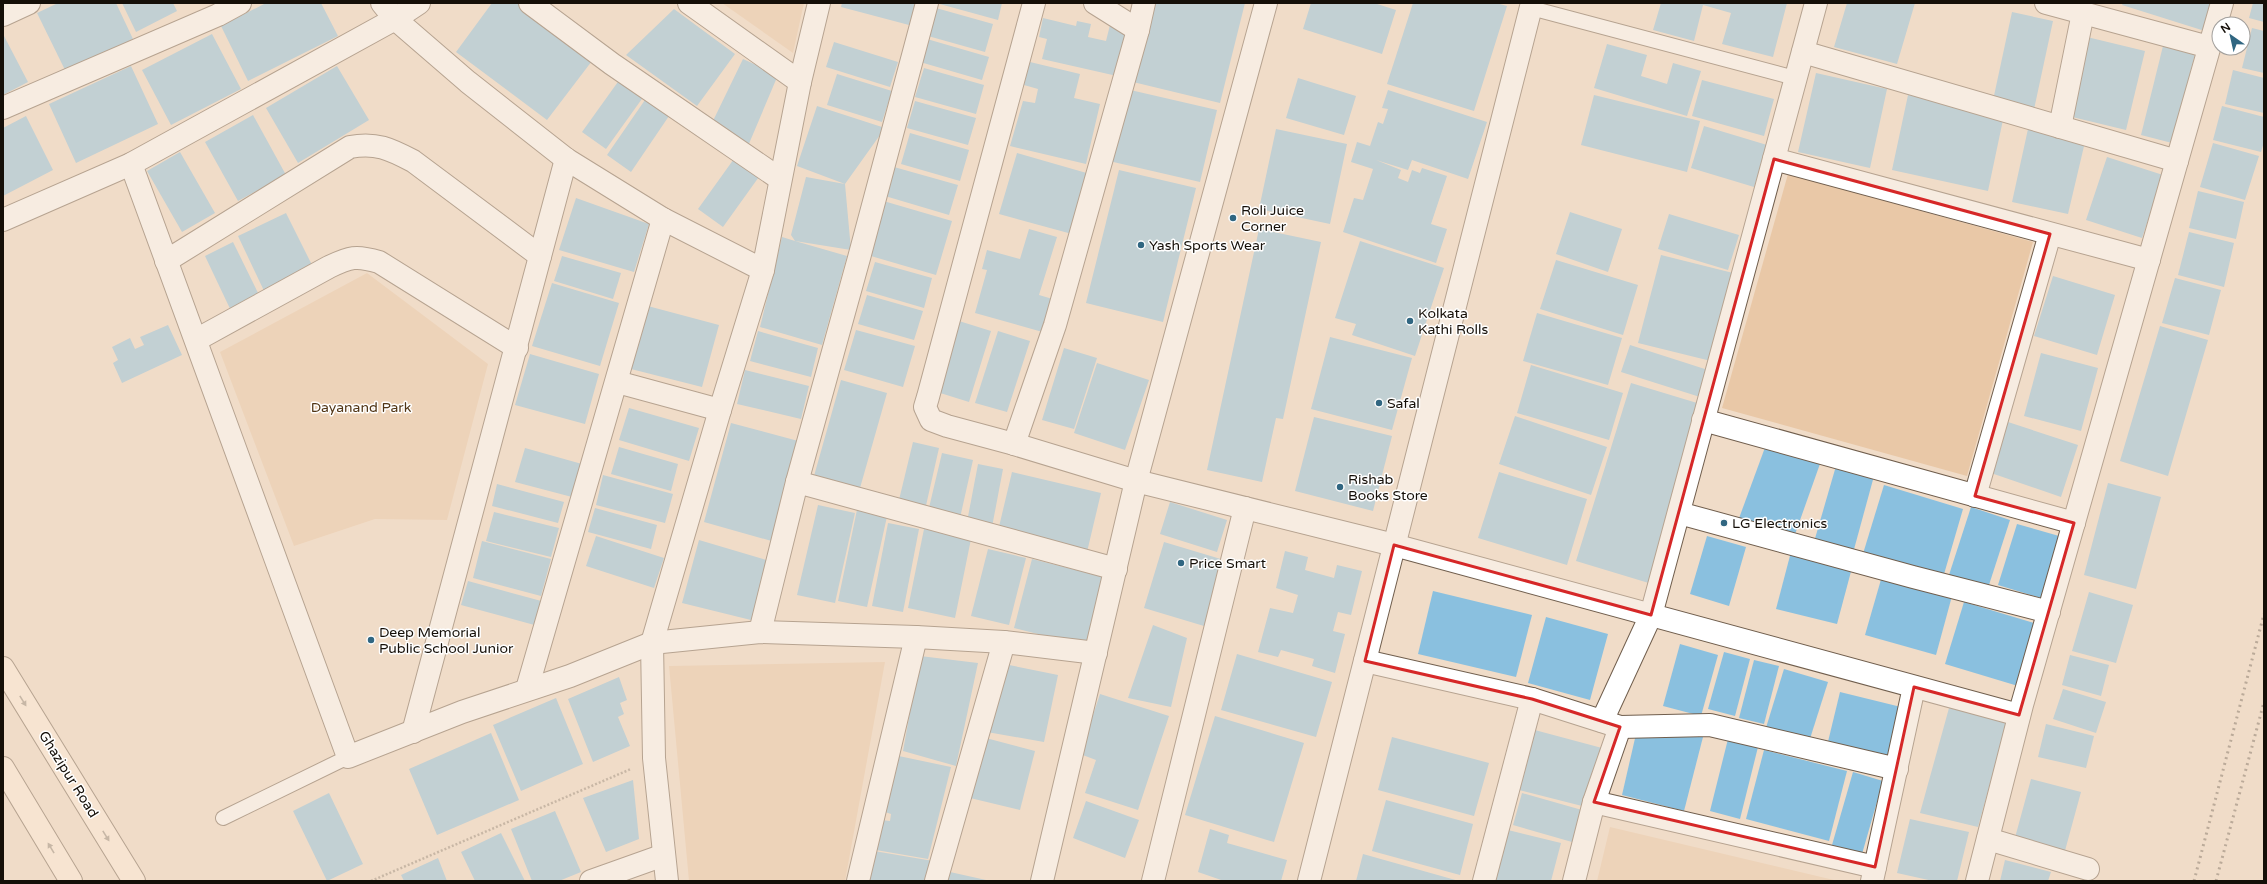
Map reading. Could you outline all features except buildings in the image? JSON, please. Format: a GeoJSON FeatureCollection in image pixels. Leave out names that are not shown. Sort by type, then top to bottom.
{"type":"FeatureCollection","features":[{"type":"Feature","properties":{"kind":"main road","name":"Ghazipur Road"},"geometry":{"type":"LineString","coordinates":[[3,668],[134,881]]}},
{"type":"Feature","properties":{"kind":"main road"},"geometry":{"type":"LineString","coordinates":[[3,768],[71,881]]}},
{"type":"Feature","properties":{"kind":"street"},"geometry":{"type":"LineString","coordinates":[[3,15],[29,3]]}},
{"type":"Feature","properties":{"kind":"street"},"geometry":{"type":"LineString","coordinates":[[3,108],[218,15],[240,3]]}},
{"type":"Feature","properties":{"kind":"street"},"geometry":{"type":"LineString","coordinates":[[3,220],[131,164],[388,11],[419,3]]}},
{"type":"Feature","properties":{"kind":"street"},"geometry":{"type":"LineString","coordinates":[[530,3],[612,64],[780,180]]}},
{"type":"Feature","properties":{"kind":"street"},"geometry":{"type":"LineString","coordinates":[[689,3],[800,82]]}},
{"type":"Feature","properties":{"kind":"street"},"geometry":{"type":"LineString","coordinates":[[667,881],[654,758],[652,643],[720,410],[763,270],[800,82],[819,3]]}},
{"type":"Feature","properties":{"kind":"street"},"geometry":{"type":"LineString","coordinates":[[760,632],[797,482],[927,3]]}},
{"type":"Feature","properties":{"kind":"street"},"geometry":{"type":"LineString","coordinates":[[1034,3],[925,407],[931,420],[1136,481],[1394,545],[2020,715]]}},
{"type":"Feature","properties":{"kind":"street"},"geometry":{"type":"LineString","coordinates":[[1095,3],[1138,30]]}},
{"type":"Feature","properties":{"kind":"street"},"geometry":{"type":"LineString","coordinates":[[1014,444],[1055,325],[1138,30],[1144,3]]}},
{"type":"Feature","properties":{"kind":"street"},"geometry":{"type":"LineString","coordinates":[[1042,881],[1136,481],[1266,3]]}},
{"type":"Feature","properties":{"kind":"street"},"geometry":{"type":"LineString","coordinates":[[1574,881],[1594,802],[1611,724],[1651,615],[1816,3]]}},
{"type":"Feature","properties":{"kind":"street"},"geometry":{"type":"LineString","coordinates":[[2046,3],[2096,11],[2209,47]]}},
{"type":"Feature","properties":{"kind":"street"},"geometry":{"type":"LineString","coordinates":[[1977,881],[2048,612],[2222,3]]}},
{"type":"Feature","properties":{"kind":"street"},"geometry":{"type":"LineString","coordinates":[[1309,881],[1532,6]]}},
{"type":"Feature","properties":{"kind":"street"},"geometry":{"type":"LineString","coordinates":[[388,11],[468,82],[566,159],[663,219],[763,270]]}},
{"type":"Feature","properties":{"kind":"street"},"geometry":{"type":"LineString","coordinates":[[2060,127],[2096,11]]}},
{"type":"Feature","properties":{"kind":"street"},"geometry":{"type":"LineString","coordinates":[[1802,52],[2176,161]]}},
{"type":"Feature","properties":{"kind":"street"},"geometry":{"type":"LineString","coordinates":[[166,261],[350,147],[367,144],[391,149],[413,161],[540,256]]}},
{"type":"Feature","properties":{"kind":"street"},"geometry":{"type":"LineString","coordinates":[[413,732],[517,348],[566,159]]}},
{"type":"Feature","properties":{"kind":"street"},"geometry":{"type":"LineString","coordinates":[[1774,159],[2149,260]]}},
{"type":"Feature","properties":{"kind":"street"},"geometry":{"type":"LineString","coordinates":[[131,164],[348,757],[527,689],[570,676],[652,643],[760,632],[916,637],[1004,642],[1096,654]]}},
{"type":"Feature","properties":{"kind":"street"},"geometry":{"type":"LineString","coordinates":[[527,689],[663,219]]}},
{"type":"Feature","properties":{"kind":"street"},"geometry":{"type":"LineString","coordinates":[[1975,496],[2050,234]]}},
{"type":"Feature","properties":{"kind":"street"},"geometry":{"type":"LineString","coordinates":[[196,340],[329,267],[348,258],[361,256],[379,262],[517,348]]}},
{"type":"Feature","properties":{"kind":"street"},"geometry":{"type":"LineString","coordinates":[[617,382],[720,410]]}},
{"type":"Feature","properties":{"kind":"street"},"geometry":{"type":"LineString","coordinates":[[1703,420],[2074,523]]}},
{"type":"Feature","properties":{"kind":"street"},"geometry":{"type":"LineString","coordinates":[[797,482],[1116,569]]}},
{"type":"Feature","properties":{"kind":"street"},"geometry":{"type":"LineString","coordinates":[[1153,881],[1245,508]]}},
{"type":"Feature","properties":{"kind":"street"},"geometry":{"type":"LineString","coordinates":[[1678,513],[1913,578],[2048,612]]}},
{"type":"Feature","properties":{"kind":"street"},"geometry":{"type":"LineString","coordinates":[[858,881],[916,637]]}},
{"type":"Feature","properties":{"kind":"street"},"geometry":{"type":"LineString","coordinates":[[936,881],[1004,642]]}},
{"type":"Feature","properties":{"kind":"street"},"geometry":{"type":"LineString","coordinates":[[1365,662],[1532,699],[1611,724],[1710,726],[1897,769]]}},
{"type":"Feature","properties":{"kind":"street"},"geometry":{"type":"LineString","coordinates":[[1594,802],[1874,874],[1914,687]]}},
{"type":"Feature","properties":{"kind":"street"},"geometry":{"type":"LineString","coordinates":[[1484,881],[1532,699]]}},
{"type":"Feature","properties":{"kind":"street"},"geometry":{"type":"LineString","coordinates":[[1988,839],[2088,869]]}},
{"type":"Feature","properties":{"kind":"street"},"geometry":{"type":"LineString","coordinates":[[590,881],[664,855]]}},
{"type":"Feature","properties":{"kind":"lane"},"geometry":{"type":"LineString","coordinates":[[1532,6],[1795,78]]}},
{"type":"Feature","properties":{"kind":"lane"},"geometry":{"type":"LineString","coordinates":[[223,818],[348,757]]}},
{"type":"Feature","properties":{"kind":"path"},"geometry":{"type":"LineString","coordinates":[[371,881],[601,784],[654,758]]}},
{"type":"Feature","properties":{"kind":"highlighted area"},"geometry":{"type":"Polygon","coordinates":[[[1774,159],[2050,234],[1975,496],[2074,523],[2019,715],[1914,687],[1875,867],[1594,802],[1620,727],[1532,699],[1365,661],[1394,545],[1651,615],[1774,159]]]}},
{"type":"Feature","properties":{"kind":"green space"},"geometry":{"type":"Polygon","coordinates":[[[722,3],[804,3],[793,53],[722,3]]]}},
{"type":"Feature","properties":{"kind":"green space"},"geometry":{"type":"Polygon","coordinates":[[[1788,174],[2033,242],[1967,476],[1722,408],[1788,174]]]}},
{"type":"Feature","properties":{"kind":"green space","name":"Dayanand Park"},"geometry":{"type":"Polygon","coordinates":[[[367,273],[488,364],[447,520],[375,519],[294,546],[220,352],[367,273]]]}},
{"type":"Feature","properties":{"kind":"green space"},"geometry":{"type":"Polygon","coordinates":[[[885,662],[845,881],[689,881],[669,666],[885,662]]]}},
{"type":"Feature","properties":{"kind":"green space"},"geometry":{"type":"Polygon","coordinates":[[[1610,827],[1838,881],[1597,881],[1610,827]]]}},
{"type":"Feature","properties":{"kind":"railway"},"geometry":{"type":"LineString","coordinates":[[2194,881],[2264,614]]}},
{"type":"Feature","properties":{"kind":"railway"},"geometry":{"type":"LineString","coordinates":[[2216,881],[2264,702]]}},
{"type":"Feature","properties":{"kind":"place","name":"Roli Juice Corner"},"geometry":{"type":"Point","coordinates":[1233,218]}},
{"type":"Feature","properties":{"kind":"place","name":"Yash Sports Wear"},"geometry":{"type":"Point","coordinates":[1141,245]}},
{"type":"Feature","properties":{"kind":"place","name":"Kolkata Kathi Rolls"},"geometry":{"type":"Point","coordinates":[1410,321]}},
{"type":"Feature","properties":{"kind":"place","name":"Safal"},"geometry":{"type":"Point","coordinates":[1379,403]}},
{"type":"Feature","properties":{"kind":"place","name":"Rishab Books Store"},"geometry":{"type":"Point","coordinates":[1340,487]}},
{"type":"Feature","properties":{"kind":"place","name":"LG Electronics"},"geometry":{"type":"Point","coordinates":[1724,523]}},
{"type":"Feature","properties":{"kind":"place","name":"Price Smart"},"geometry":{"type":"Point","coordinates":[1181,563]}},
{"type":"Feature","properties":{"kind":"place","name":"Deep Memorial Public School Junior"},"geometry":{"type":"Point","coordinates":[371,640]}}]}
